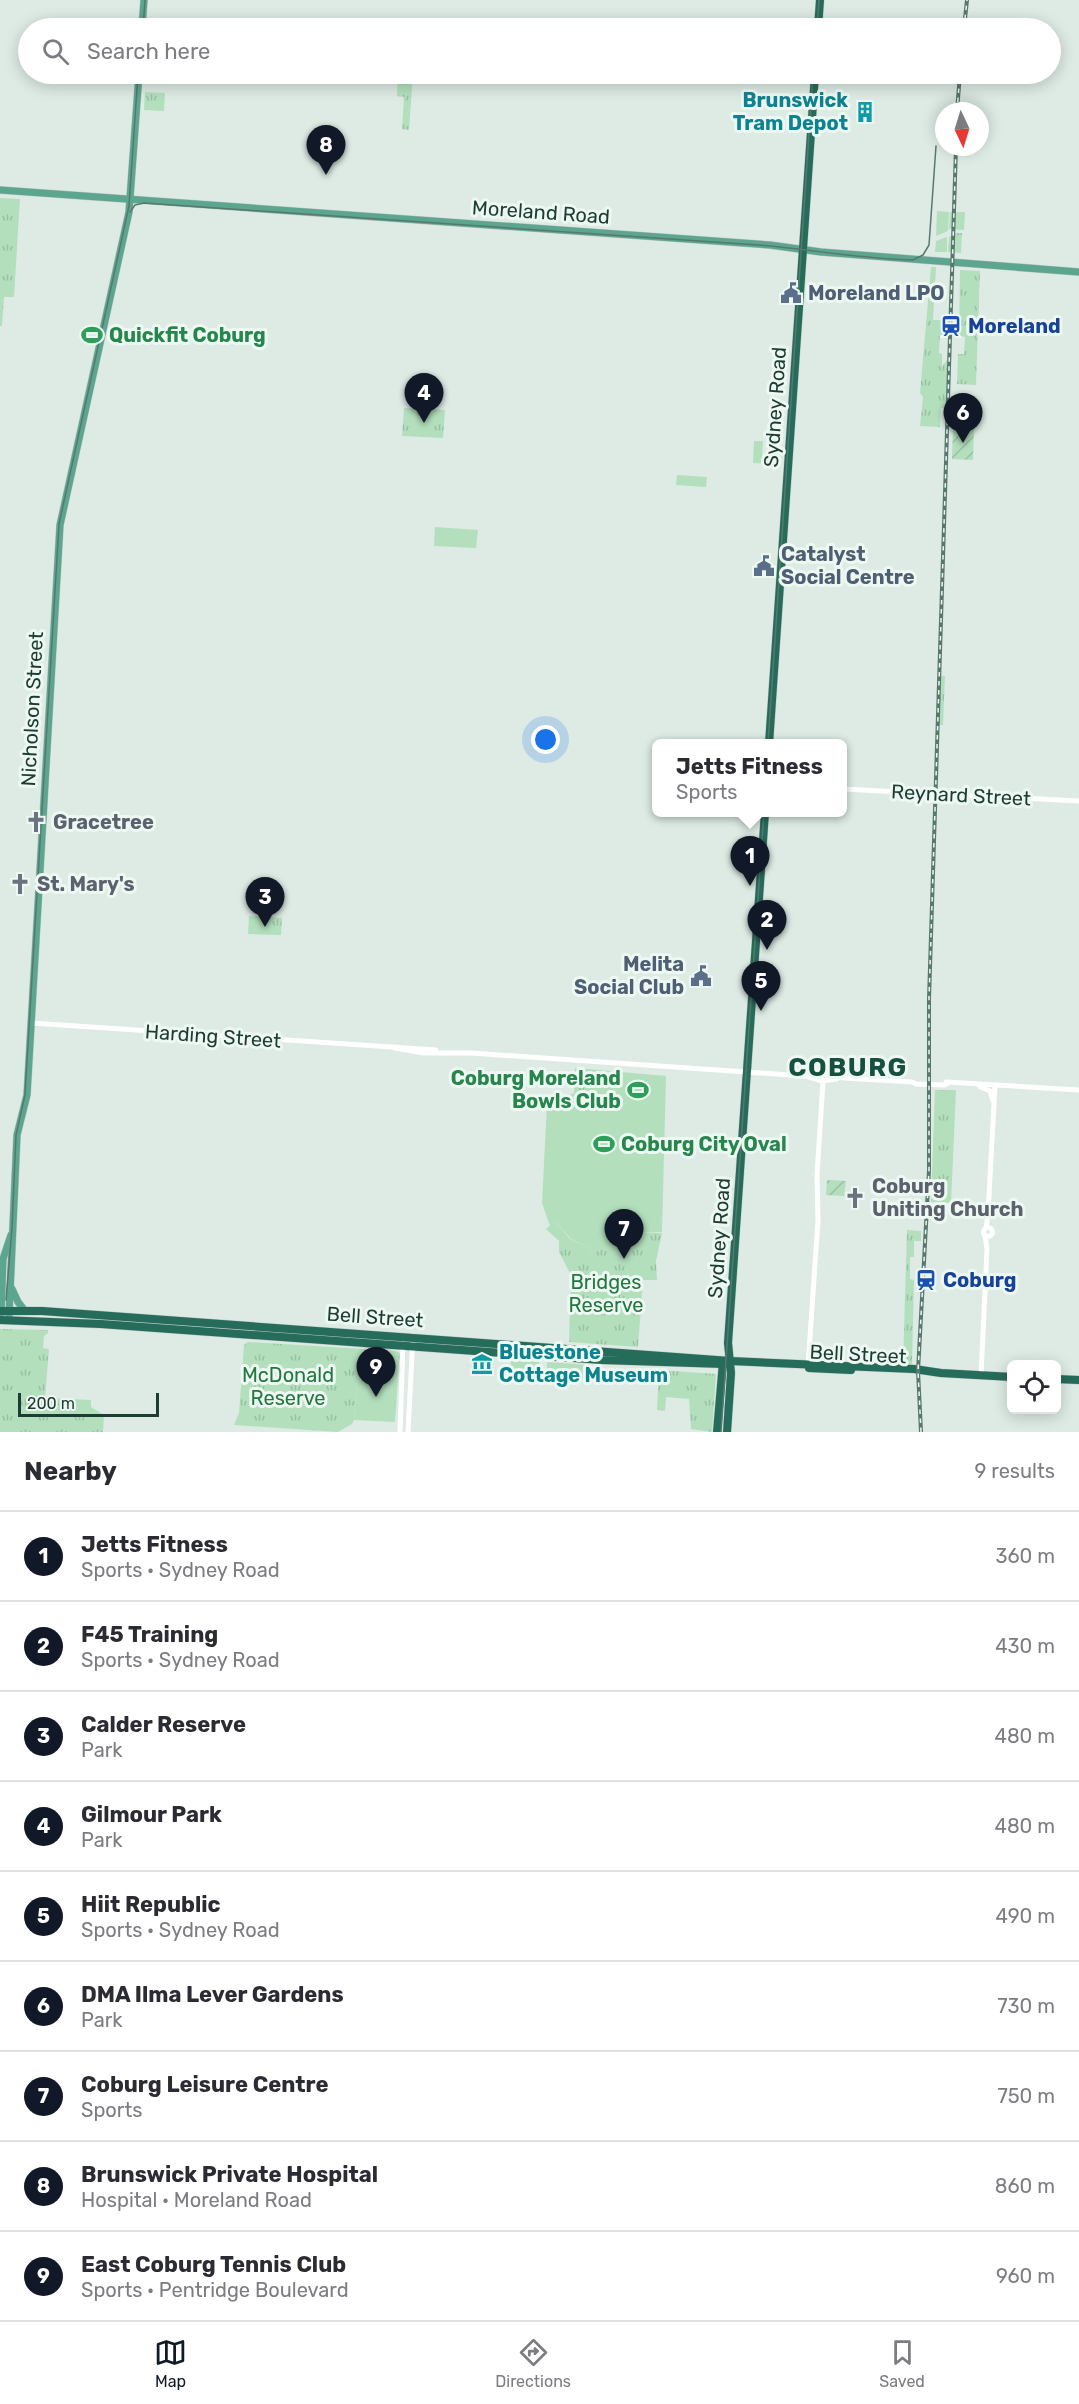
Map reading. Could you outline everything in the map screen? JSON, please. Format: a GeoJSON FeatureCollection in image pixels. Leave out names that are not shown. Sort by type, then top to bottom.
{"type":"FeatureCollection","features":[{"type":"Feature","properties":{"kind":"highway"},"geometry":{"type":"LineString","coordinates":[[819,18],[820,0]]}},
{"type":"Feature","properties":{"kind":"highway","name":"Sydney Road"},"geometry":{"type":"LineString","coordinates":[[769,739],[814,84]]}},
{"type":"Feature","properties":{"kind":"highway","name":"Sydney Road"},"geometry":{"type":"LineString","coordinates":[[717,1432],[728,1343],[765,817]]}},
{"type":"Feature","properties":{"kind":"highway","name":"Bell Street"},"geometry":{"type":"LineString","coordinates":[[4,1311],[42,1311],[413,1336],[639,1358]]}},
{"type":"Feature","properties":{"kind":"highway"},"geometry":{"type":"LineString","coordinates":[[42,1311],[42,1322]]}},
{"type":"Feature","properties":{"kind":"highway","name":"Bell Street"},"geometry":{"type":"LineString","coordinates":[[3,1321],[110,1324],[403,1346],[1007,1377]]}},
{"type":"Feature","properties":{"kind":"highway","name":"Sydney Road"},"geometry":{"type":"LineString","coordinates":[[726,1362],[727,1432]]}},
{"type":"Feature","properties":{"kind":"highway"},"geometry":{"type":"LineString","coordinates":[[1061,1379],[1079,1380]]}},
{"type":"Feature","properties":{"kind":"main road"},"geometry":{"type":"LineString","coordinates":[[143,18],[144,0]]}},
{"type":"Feature","properties":{"kind":"main road","name":"Nicholson Street"},"geometry":{"type":"LineString","coordinates":[[3,1321],[11,1286],[17,1135],[27,1095],[60,525],[131,200],[138,84]]}},
{"type":"Feature","properties":{"kind":"main road","name":"Moreland Road"},"geometry":{"type":"LineString","coordinates":[[0,190],[803,249],[1079,272]]}},
{"type":"Feature","properties":{"kind":"main road","name":"Nicholson Street"},"geometry":{"type":"LineString","coordinates":[[4,1311],[1,1280],[4,1254],[14,1226]]}},
{"type":"Feature","properties":{"kind":"main road"},"geometry":{"type":"LineString","coordinates":[[11,1286],[25,1311]]}},
{"type":"Feature","properties":{"kind":"street","name":"Reynard Street"},"geometry":{"type":"LineString","coordinates":[[847,789],[1079,801]]}},
{"type":"Feature","properties":{"kind":"street","name":"Harding Street"},"geometry":{"type":"LineString","coordinates":[[31,1023],[822,1079],[912,1082],[920,1080],[1079,1090]]}},
{"type":"Feature","properties":{"kind":"street"},"geometry":{"type":"LineString","coordinates":[[808,1365],[818,1220],[817,1179],[822,1079]]}},
{"type":"Feature","properties":{"kind":"street"},"geometry":{"type":"LineString","coordinates":[[968,1084],[988,1089],[994,1108]]}},
{"type":"Feature","properties":{"kind":"street"},"geometry":{"type":"LineString","coordinates":[[981,1375],[995,1085]]}},
{"type":"Feature","properties":{"kind":"street"},"geometry":{"type":"LineString","coordinates":[[400,1432],[404,1336]]}},
{"type":"Feature","properties":{"kind":"street"},"geometry":{"type":"LineString","coordinates":[[408,1432],[413,1336]]}},
{"type":"Feature","properties":{"kind":"green space"},"geometry":{"type":"Polygon","coordinates":[[[398,84],[412,84],[409,130],[402,129],[404,97],[397,96],[398,84]]]}},
{"type":"Feature","properties":{"kind":"green space"},"geometry":{"type":"Polygon","coordinates":[[[145,92],[165,93],[164,111],[144,110],[145,92]]]}},
{"type":"Feature","properties":{"kind":"green space"},"geometry":{"type":"Polygon","coordinates":[[[0,198],[20,199],[14,297],[4,297],[2,326],[0,326],[0,198]]]}},
{"type":"Feature","properties":{"kind":"green space"},"geometry":{"type":"Polygon","coordinates":[[[937,211],[949,212],[948,231],[936,236],[937,211]]]}},
{"type":"Feature","properties":{"kind":"green space"},"geometry":{"type":"Polygon","coordinates":[[[950,212],[965,212],[964,230],[949,229],[950,212]]]}},
{"type":"Feature","properties":{"kind":"green space"},"geometry":{"type":"Polygon","coordinates":[[[962,233],[961,253],[948,252],[949,237],[962,233]]]}},
{"type":"Feature","properties":{"kind":"green space"},"geometry":{"type":"Polygon","coordinates":[[[947,237],[947,252],[935,252],[936,241],[947,237]]]}},
{"type":"Feature","properties":{"kind":"green space"},"geometry":{"type":"Polygon","coordinates":[[[931,267],[936,267],[933,320],[944,320],[939,353],[942,354],[942,367],[949,357],[947,408],[941,408],[940,427],[920,426],[923,397],[920,393],[931,267]]]}},
{"type":"Feature","properties":{"kind":"green space"},"geometry":{"type":"Polygon","coordinates":[[[960,270],[980,271],[976,385],[957,384],[958,354],[964,354],[965,337],[959,336],[960,270]]]}},
{"type":"Feature","properties":{"kind":"green space"},"geometry":{"type":"Polygon","coordinates":[[[404,408],[445,410],[443,438],[402,436],[404,408]]]}},
{"type":"Feature","properties":{"kind":"green space"},"geometry":{"type":"Polygon","coordinates":[[[953,426],[974,427],[973,460],[952,459],[953,426]]]}},
{"type":"Feature","properties":{"kind":"green space"},"geometry":{"type":"Polygon","coordinates":[[[754,441],[763,441],[762,456],[781,458],[781,460],[774,460],[773,464],[753,463],[754,441]]]}},
{"type":"Feature","properties":{"kind":"green space"},"geometry":{"type":"Polygon","coordinates":[[[677,475],[707,477],[706,487],[676,485],[677,475]]]}},
{"type":"Feature","properties":{"kind":"green space"},"geometry":{"type":"Polygon","coordinates":[[[435,527],[478,530],[476,548],[434,546],[435,527]]]}},
{"type":"Feature","properties":{"kind":"green space"},"geometry":{"type":"Polygon","coordinates":[[[940,676],[945,676],[943,725],[939,725],[940,676]]]}},
{"type":"Feature","properties":{"kind":"green space"},"geometry":{"type":"Polygon","coordinates":[[[249,916],[282,918],[281,935],[248,934],[249,916]]]}},
{"type":"Feature","properties":{"kind":"green space"},"geometry":{"type":"Polygon","coordinates":[[[575,1068],[587,1069],[586,1094],[574,1093],[575,1068]]]}},
{"type":"Feature","properties":{"kind":"green space","name":"Coburg City Oval"},"geometry":{"type":"Polygon","coordinates":[[[587,1069],[666,1076],[662,1232],[638,1232],[617,1242],[617,1245],[591,1253],[588,1247],[571,1239],[555,1221],[550,1226],[542,1203],[547,1103],[574,1093],[586,1094],[587,1069]]]}},
{"type":"Feature","properties":{"kind":"green space"},"geometry":{"type":"Polygon","coordinates":[[[935,1090],[956,1090],[951,1203],[931,1202],[935,1090]]]}},
{"type":"Feature","properties":{"kind":"green space"},"geometry":{"type":"Polygon","coordinates":[[[827,1180],[846,1181],[844,1196],[826,1195],[827,1180]]]}},
{"type":"Feature","properties":{"kind":"green space","name":"Bridges Reserve"},"geometry":{"type":"Polygon","coordinates":[[[555,1221],[570,1239],[588,1247],[591,1253],[617,1245],[616,1242],[639,1232],[662,1233],[656,1261],[657,1280],[643,1280],[638,1347],[569,1342],[571,1275],[559,1252],[559,1241],[546,1229],[555,1221]]]}},
{"type":"Feature","properties":{"kind":"green space"},"geometry":{"type":"Polygon","coordinates":[[[907,1230],[921,1231],[921,1241],[914,1241],[914,1257],[910,1257],[910,1279],[914,1280],[912,1364],[903,1364],[907,1230]]]}},
{"type":"Feature","properties":{"kind":"green space"},"geometry":{"type":"Polygon","coordinates":[[[0,1329],[48,1330],[44,1336],[43,1348],[49,1349],[45,1398],[91,1400],[91,1407],[104,1415],[103,1432],[0,1432],[0,1329]]]}},
{"type":"Feature","properties":{"kind":"green space","name":"McDonald Reserve"},"geometry":{"type":"Polygon","coordinates":[[[248,1342],[396,1351],[400,1353],[399,1364],[382,1362],[382,1370],[358,1369],[354,1420],[352,1424],[338,1432],[234,1425],[239,1413],[244,1345],[248,1342]]]}},
{"type":"Feature","properties":{"kind":"green space"},"geometry":{"type":"Polygon","coordinates":[[[511,1359],[539,1362],[538,1373],[510,1371],[511,1359]]]}},
{"type":"Feature","properties":{"kind":"green space"},"geometry":{"type":"Polygon","coordinates":[[[382,1362],[399,1364],[395,1422],[354,1420],[358,1368],[381,1370],[382,1362]]]}},
{"type":"Feature","properties":{"kind":"green space"},"geometry":{"type":"Polygon","coordinates":[[[547,1362],[589,1365],[588,1379],[553,1376],[547,1372],[547,1362]]]}},
{"type":"Feature","properties":{"kind":"green space"},"geometry":{"type":"Polygon","coordinates":[[[659,1370],[716,1374],[712,1432],[691,1429],[689,1399],[666,1397],[665,1411],[657,1410],[659,1370]]]}},
{"type":"Feature","properties":{"kind":"tram line"},"geometry":{"type":"LineString","coordinates":[[144,18],[145,0]]}},
{"type":"Feature","properties":{"kind":"tram line"},"geometry":{"type":"LineString","coordinates":[[818,18],[819,0]]}},
{"type":"Feature","properties":{"kind":"tram line"},"geometry":{"type":"LineString","coordinates":[[6,1300],[16,1135],[25,1095],[59,524],[129,206],[137,84]]}},
{"type":"Feature","properties":{"kind":"tram line"},"geometry":{"type":"LineString","coordinates":[[768,739],[812,84]]}},
{"type":"Feature","properties":{"kind":"tram line"},"geometry":{"type":"LineString","coordinates":[[130,212],[135,205],[144,203],[758,245],[913,260],[923,255],[929,245],[935,156]]}},
{"type":"Feature","properties":{"kind":"tram line"},"geometry":{"type":"LineString","coordinates":[[721,1432],[764,817]]}},
{"type":"Feature","properties":{"kind":"railway"},"geometry":{"type":"LineString","coordinates":[[965,18],[967,0]]}},
{"type":"Feature","properties":{"kind":"railway"},"geometry":{"type":"LineString","coordinates":[[958,102],[959,84]]}},
{"type":"Feature","properties":{"kind":"railway"},"geometry":{"type":"LineString","coordinates":[[921,1432],[918,1371],[929,1170],[929,999],[956,156]]}},
{"type":"Feature","properties":{"kind":"place","name":"Brunswick Tram Depot"},"geometry":{"type":"Point","coordinates":[865,112]}},
{"type":"Feature","properties":{"kind":"place","name":"Brunswick Private Hospital"},"geometry":{"type":"Point","coordinates":[326,175]}},
{"type":"Feature","properties":{"kind":"place","name":"Moreland LPO"},"geometry":{"type":"Point","coordinates":[791,293]}},
{"type":"Feature","properties":{"kind":"place","name":"Moreland"},"geometry":{"type":"Point","coordinates":[951,326]}},
{"type":"Feature","properties":{"kind":"place","name":"Quickfit Coburg"},"geometry":{"type":"Point","coordinates":[92,335]}},
{"type":"Feature","properties":{"kind":"place","name":"Gilmour Park"},"geometry":{"type":"Point","coordinates":[424,423]}},
{"type":"Feature","properties":{"kind":"place","name":"DMA Ilma Lever Gardens"},"geometry":{"type":"Point","coordinates":[963,443]}},
{"type":"Feature","properties":{"kind":"place","name":"Catalyst Social Centre"},"geometry":{"type":"Point","coordinates":[764,566]}},
{"type":"Feature","properties":{"kind":"place","name":"Gracetree"},"geometry":{"type":"Point","coordinates":[36,822]}},
{"type":"Feature","properties":{"kind":"place","name":"St. Mary's"},"geometry":{"type":"Point","coordinates":[20,884]}},
{"type":"Feature","properties":{"kind":"place","name":"Jetts Fitness"},"geometry":{"type":"Point","coordinates":[750,886]}},
{"type":"Feature","properties":{"kind":"place","name":"Calder Reserve"},"geometry":{"type":"Point","coordinates":[265,927]}},
{"type":"Feature","properties":{"kind":"place","name":"F45 Training"},"geometry":{"type":"Point","coordinates":[767,950]}},
{"type":"Feature","properties":{"kind":"place","name":"Melita Social Club"},"geometry":{"type":"Point","coordinates":[701,976]}},
{"type":"Feature","properties":{"kind":"place","name":"Hiit Republic"},"geometry":{"type":"Point","coordinates":[761,1011]}},
{"type":"Feature","properties":{"kind":"place","name":"Coburg Moreland Bowls Club"},"geometry":{"type":"Point","coordinates":[638,1090]}},
{"type":"Feature","properties":{"kind":"place","name":"Coburg City Oval"},"geometry":{"type":"Point","coordinates":[604,1144]}},
{"type":"Feature","properties":{"kind":"place","name":"Coburg Uniting Church"},"geometry":{"type":"Point","coordinates":[855,1198]}},
{"type":"Feature","properties":{"kind":"place","name":"Coburg Leisure Centre"},"geometry":{"type":"Point","coordinates":[624,1259]}},
{"type":"Feature","properties":{"kind":"place","name":"Coburg"},"geometry":{"type":"Point","coordinates":[926,1280]}},
{"type":"Feature","properties":{"kind":"place","name":"Bluestone Cottage Museum"},"geometry":{"type":"Point","coordinates":[482,1364]}},
{"type":"Feature","properties":{"kind":"place","name":"East Coburg Tennis Club"},"geometry":{"type":"Point","coordinates":[376,1397]}},
{"type":"Feature","properties":{"kind":"district","name":"COBURG"},"geometry":{"type":"Point","coordinates":[848,1067]}}]}
